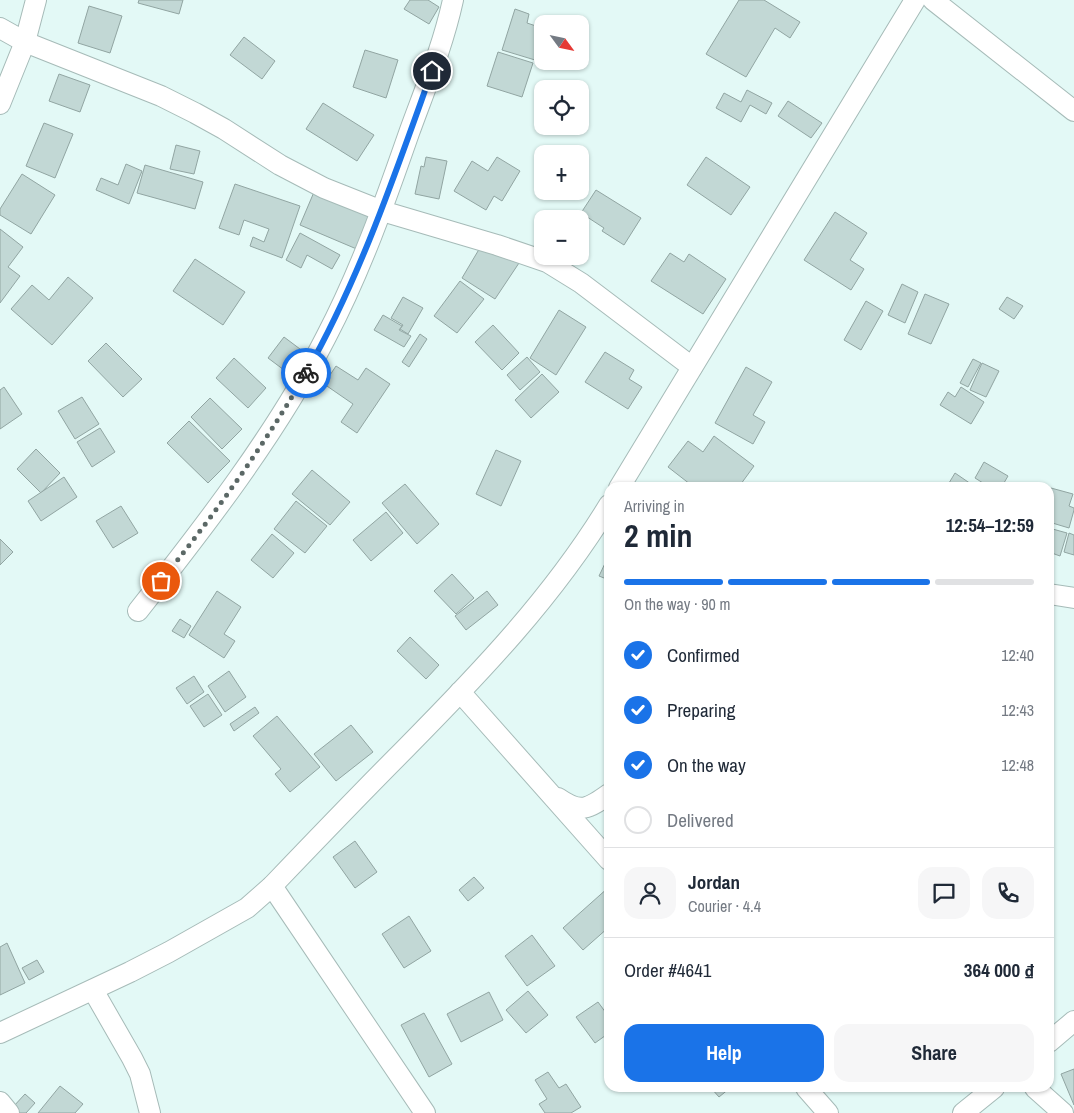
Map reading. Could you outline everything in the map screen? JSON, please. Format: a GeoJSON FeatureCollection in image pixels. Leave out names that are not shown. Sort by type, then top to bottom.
{"type":"FeatureCollection","features":[{"type":"Feature","properties":{"kind":"street"},"geometry":{"type":"LineString","coordinates":[[0,104],[25,42],[36,0]]}},
{"type":"Feature","properties":{"kind":"street"},"geometry":{"type":"LineString","coordinates":[[138,611],[190,544],[267,437],[327,336],[382,211],[438,53],[452,0]]}},
{"type":"Feature","properties":{"kind":"street"},"geometry":{"type":"LineString","coordinates":[[623,482],[915,0]]}},
{"type":"Feature","properties":{"kind":"street"},"geometry":{"type":"LineString","coordinates":[[933,0],[1074,110]]}},
{"type":"Feature","properties":{"kind":"street"},"geometry":{"type":"LineString","coordinates":[[0,28],[25,42],[161,96],[224,129],[302,177],[324,188],[382,211],[497,244],[547,262],[581,283],[692,367]]}},
{"type":"Feature","properties":{"kind":"street"},"geometry":{"type":"LineString","coordinates":[[2,1029],[93,990],[169,952],[247,908],[272,886],[460,692],[534,612],[604,513]]}},
{"type":"Feature","properties":{"kind":"street"},"geometry":{"type":"LineString","coordinates":[[1054,595],[1074,598]]}},
{"type":"Feature","properties":{"kind":"street"},"geometry":{"type":"LineString","coordinates":[[460,692],[604,854]]}},
{"type":"Feature","properties":{"kind":"street"},"geometry":{"type":"LineString","coordinates":[[552,794],[566,804],[581,809],[589,808],[604,798]]}},
{"type":"Feature","properties":{"kind":"street"},"geometry":{"type":"LineString","coordinates":[[272,886],[425,1113]]}},
{"type":"Feature","properties":{"kind":"street"},"geometry":{"type":"LineString","coordinates":[[93,990],[140,1074],[150,1113]]}},
{"type":"Feature","properties":{"kind":"street"},"geometry":{"type":"LineString","coordinates":[[1054,1038],[1074,1021]]}},
{"type":"Feature","properties":{"kind":"street"},"geometry":{"type":"LineString","coordinates":[[810,1092],[828,1113]]}},
{"type":"Feature","properties":{"kind":"street"},"geometry":{"type":"LineString","coordinates":[[963,1113],[989,1092]]}},
{"type":"Feature","properties":{"kind":"street"},"geometry":{"type":"LineString","coordinates":[[1039,1092],[1063,1113]]}},
{"type":"Feature","properties":{"kind":"street"},"geometry":{"type":"LineString","coordinates":[[0,1102],[9,1113]]}},
{"type":"Feature","properties":{"kind":"building"},"geometry":{"type":"Polygon","coordinates":[[[139,0],[183,0],[179,14],[138,3],[139,0]]]}},
{"type":"Feature","properties":{"kind":"building"},"geometry":{"type":"Polygon","coordinates":[[[410,0],[428,0],[439,7],[429,24],[404,9],[410,0]]]}},
{"type":"Feature","properties":{"kind":"building"},"geometry":{"type":"Polygon","coordinates":[[[739,0],[764,0],[800,22],[790,38],[775,28],[746,77],[706,54],[739,0]]]}},
{"type":"Feature","properties":{"kind":"building"},"geometry":{"type":"Polygon","coordinates":[[[89,6],[122,16],[110,53],[78,43],[89,6]]]}},
{"type":"Feature","properties":{"kind":"building"},"geometry":{"type":"Polygon","coordinates":[[[515,9],[529,14],[527,23],[534,25],[534,60],[502,50],[515,9]]]}},
{"type":"Feature","properties":{"kind":"building"},"geometry":{"type":"Polygon","coordinates":[[[244,37],[275,61],[262,79],[230,55],[244,37]]]}},
{"type":"Feature","properties":{"kind":"building"},"geometry":{"type":"Polygon","coordinates":[[[365,50],[398,60],[386,98],[353,87],[365,50]]]}},
{"type":"Feature","properties":{"kind":"building"},"geometry":{"type":"Polygon","coordinates":[[[498,52],[533,63],[522,97],[487,86],[498,52]]]}},
{"type":"Feature","properties":{"kind":"building"},"geometry":{"type":"Polygon","coordinates":[[[59,74],[90,85],[80,112],[49,101],[59,74]]]}},
{"type":"Feature","properties":{"kind":"building"},"geometry":{"type":"Polygon","coordinates":[[[747,90],[772,103],[766,114],[750,105],[741,122],[716,108],[724,93],[741,102],[747,90]]]}},
{"type":"Feature","properties":{"kind":"building"},"geometry":{"type":"Polygon","coordinates":[[[788,101],[822,123],[811,138],[778,116],[788,101]]]}},
{"type":"Feature","properties":{"kind":"building"},"geometry":{"type":"Polygon","coordinates":[[[323,103],[374,135],[357,161],[306,129],[323,103]]]}},
{"type":"Feature","properties":{"kind":"building"},"geometry":{"type":"Polygon","coordinates":[[[44,123],[73,134],[55,178],[26,166],[44,123]]]}},
{"type":"Feature","properties":{"kind":"building"},"geometry":{"type":"Polygon","coordinates":[[[176,145],[200,151],[194,174],[170,169],[176,145]]]}},
{"type":"Feature","properties":{"kind":"building"},"geometry":{"type":"Polygon","coordinates":[[[426,157],[447,161],[439,199],[415,194],[421,166],[424,167],[426,157]]]}},
{"type":"Feature","properties":{"kind":"building"},"geometry":{"type":"Polygon","coordinates":[[[497,157],[520,171],[502,201],[494,196],[486,210],[454,191],[472,161],[488,171],[497,157]]]}},
{"type":"Feature","properties":{"kind":"building"},"geometry":{"type":"Polygon","coordinates":[[[706,157],[750,187],[731,215],[687,185],[706,157]]]}},
{"type":"Feature","properties":{"kind":"building"},"geometry":{"type":"Polygon","coordinates":[[[126,164],[142,171],[129,204],[96,190],[101,178],[118,185],[126,164]]]}},
{"type":"Feature","properties":{"kind":"building"},"geometry":{"type":"Polygon","coordinates":[[[145,165],[203,182],[195,209],[137,193],[145,165]]]}},
{"type":"Feature","properties":{"kind":"building"},"geometry":{"type":"Polygon","coordinates":[[[22,174],[55,195],[31,234],[0,215],[0,209],[22,174]]]}},
{"type":"Feature","properties":{"kind":"building"},"geometry":{"type":"Polygon","coordinates":[[[235,184],[300,206],[282,258],[250,246],[253,237],[264,242],[269,229],[244,220],[239,235],[219,228],[235,184]]]}},
{"type":"Feature","properties":{"kind":"building"},"geometry":{"type":"Polygon","coordinates":[[[596,190],[641,218],[624,245],[602,231],[604,228],[589,218],[589,210],[583,210],[596,190]]]}},
{"type":"Feature","properties":{"kind":"building"},"geometry":{"type":"Polygon","coordinates":[[[314,192],[373,217],[359,250],[300,225],[314,192]]]}},
{"type":"Feature","properties":{"kind":"building"},"geometry":{"type":"Polygon","coordinates":[[[835,212],[867,233],[850,260],[864,269],[851,290],[804,260],[835,212]]]}},
{"type":"Feature","properties":{"kind":"building"},"geometry":{"type":"Polygon","coordinates":[[[0,229],[23,247],[8,267],[20,276],[0,303],[0,229]]]}},
{"type":"Feature","properties":{"kind":"building"},"geometry":{"type":"Polygon","coordinates":[[[300,233],[340,255],[332,269],[307,255],[301,268],[286,260],[300,233]]]}},
{"type":"Feature","properties":{"kind":"building"},"geometry":{"type":"Polygon","coordinates":[[[481,246],[501,251],[519,263],[495,299],[462,278],[481,246]]]}},
{"type":"Feature","properties":{"kind":"building"},"geometry":{"type":"Polygon","coordinates":[[[670,253],[684,262],[689,254],[726,279],[703,314],[651,281],[670,253]]]}},
{"type":"Feature","properties":{"kind":"building"},"geometry":{"type":"Polygon","coordinates":[[[195,259],[245,292],[223,325],[173,291],[195,259]]]}},
{"type":"Feature","properties":{"kind":"building"},"geometry":{"type":"Polygon","coordinates":[[[68,277],[93,298],[52,345],[11,309],[32,285],[49,300],[68,277]]]}},
{"type":"Feature","properties":{"kind":"building"},"geometry":{"type":"Polygon","coordinates":[[[460,281],[484,299],[457,333],[434,316],[460,281]]]}},
{"type":"Feature","properties":{"kind":"building"},"geometry":{"type":"Polygon","coordinates":[[[902,284],[918,292],[905,323],[888,315],[902,284]]]}},
{"type":"Feature","properties":{"kind":"building"},"geometry":{"type":"Polygon","coordinates":[[[925,294],[949,304],[931,344],[908,334],[925,294]]]}},
{"type":"Feature","properties":{"kind":"building"},"geometry":{"type":"Polygon","coordinates":[[[403,297],[423,308],[408,334],[400,329],[403,325],[391,318],[403,297]]]}},
{"type":"Feature","properties":{"kind":"building"},"geometry":{"type":"Polygon","coordinates":[[[1007,297],[1023,306],[1014,319],[999,309],[1007,297]]]}},
{"type":"Feature","properties":{"kind":"building"},"geometry":{"type":"Polygon","coordinates":[[[866,301],[883,311],[861,350],[844,340],[866,301]]]}},
{"type":"Feature","properties":{"kind":"building"},"geometry":{"type":"Polygon","coordinates":[[[559,310],[586,327],[556,375],[530,358],[559,310]]]}},
{"type":"Feature","properties":{"kind":"building"},"geometry":{"type":"Polygon","coordinates":[[[383,315],[402,326],[399,330],[411,336],[404,347],[374,330],[383,315]]]}},
{"type":"Feature","properties":{"kind":"building"},"geometry":{"type":"Polygon","coordinates":[[[493,325],[519,353],[502,370],[475,342],[493,325]]]}},
{"type":"Feature","properties":{"kind":"building"},"geometry":{"type":"Polygon","coordinates":[[[420,334],[427,339],[409,367],[402,362],[420,334]]]}},
{"type":"Feature","properties":{"kind":"building"},"geometry":{"type":"Polygon","coordinates":[[[284,337],[308,355],[292,376],[268,358],[284,337]]]}},
{"type":"Feature","properties":{"kind":"building"},"geometry":{"type":"Polygon","coordinates":[[[106,343],[142,379],[123,397],[88,361],[106,343]]]}},
{"type":"Feature","properties":{"kind":"building"},"geometry":{"type":"Polygon","coordinates":[[[605,352],[634,370],[629,379],[642,387],[628,409],[585,382],[605,352]]]}},
{"type":"Feature","properties":{"kind":"building"},"geometry":{"type":"Polygon","coordinates":[[[527,357],[540,372],[520,390],[507,375],[527,357]]]}},
{"type":"Feature","properties":{"kind":"building"},"geometry":{"type":"Polygon","coordinates":[[[234,358],[266,388],[248,408],[216,378],[234,358]]]}},
{"type":"Feature","properties":{"kind":"building"},"geometry":{"type":"Polygon","coordinates":[[[973,359],[981,363],[968,387],[960,383],[973,359]]]}},
{"type":"Feature","properties":{"kind":"building"},"geometry":{"type":"Polygon","coordinates":[[[982,363],[999,371],[986,397],[970,390],[982,363]]]}},
{"type":"Feature","properties":{"kind":"building"},"geometry":{"type":"Polygon","coordinates":[[[336,366],[358,380],[366,368],[390,384],[357,433],[341,422],[353,404],[324,384],[336,366]]]}},
{"type":"Feature","properties":{"kind":"building"},"geometry":{"type":"Polygon","coordinates":[[[746,367],[772,382],[753,415],[765,422],[753,444],[715,423],[746,367]]]}},
{"type":"Feature","properties":{"kind":"building"},"geometry":{"type":"Polygon","coordinates":[[[542,374],[559,392],[531,418],[515,400],[542,374]]]}},
{"type":"Feature","properties":{"kind":"building"},"geometry":{"type":"Polygon","coordinates":[[[4,387],[22,414],[0,429],[0,390],[4,387]]]}},
{"type":"Feature","properties":{"kind":"building"},"geometry":{"type":"Polygon","coordinates":[[[961,387],[984,402],[971,424],[940,405],[948,392],[955,397],[961,387]]]}},
{"type":"Feature","properties":{"kind":"building"},"geometry":{"type":"Polygon","coordinates":[[[82,397],[99,424],[75,439],[58,411],[82,397]]]}},
{"type":"Feature","properties":{"kind":"building"},"geometry":{"type":"Polygon","coordinates":[[[210,398],[242,429],[222,449],[191,417],[210,398]]]}},
{"type":"Feature","properties":{"kind":"building"},"geometry":{"type":"Polygon","coordinates":[[[189,421],[230,461],[208,483],[167,443],[189,421]]]}},
{"type":"Feature","properties":{"kind":"building"},"geometry":{"type":"Polygon","coordinates":[[[100,428],[115,452],[92,467],[77,442],[100,428]]]}},
{"type":"Feature","properties":{"kind":"building"},"geometry":{"type":"Polygon","coordinates":[[[714,436],[754,466],[742,482],[687,482],[668,467],[688,441],[703,452],[714,436]]]}},
{"type":"Feature","properties":{"kind":"building"},"geometry":{"type":"Polygon","coordinates":[[[36,449],[60,473],[41,493],[17,469],[36,449]]]}},
{"type":"Feature","properties":{"kind":"building"},"geometry":{"type":"Polygon","coordinates":[[[496,450],[521,461],[501,506],[476,494],[496,450]]]}},
{"type":"Feature","properties":{"kind":"building"},"geometry":{"type":"Polygon","coordinates":[[[984,462],[1008,476],[1004,482],[981,482],[975,478],[984,462]]]}},
{"type":"Feature","properties":{"kind":"building"},"geometry":{"type":"Polygon","coordinates":[[[312,470],[350,502],[330,525],[292,494],[312,470]]]}},
{"type":"Feature","properties":{"kind":"building"},"geometry":{"type":"Polygon","coordinates":[[[955,473],[968,482],[950,482],[955,473]]]}},
{"type":"Feature","properties":{"kind":"building"},"geometry":{"type":"Polygon","coordinates":[[[64,477],[77,497],[41,521],[28,501],[64,477]]]}},
{"type":"Feature","properties":{"kind":"building"},"geometry":{"type":"Polygon","coordinates":[[[405,484],[439,524],[417,544],[382,503],[405,484]]]}},
{"type":"Feature","properties":{"kind":"building"},"geometry":{"type":"Polygon","coordinates":[[[1054,489],[1073,494],[1069,506],[1074,508],[1074,510],[1069,528],[1054,524],[1054,489]]]}},
{"type":"Feature","properties":{"kind":"building"},"geometry":{"type":"Polygon","coordinates":[[[296,501],[327,526],[305,553],[274,529],[296,501]]]}},
{"type":"Feature","properties":{"kind":"building"},"geometry":{"type":"Polygon","coordinates":[[[121,506],[138,533],[113,548],[96,521],[121,506]]]}},
{"type":"Feature","properties":{"kind":"building"},"geometry":{"type":"Polygon","coordinates":[[[386,512],[403,533],[371,561],[353,540],[386,512]]]}},
{"type":"Feature","properties":{"kind":"building"},"geometry":{"type":"Polygon","coordinates":[[[1054,529],[1067,533],[1060,556],[1054,554],[1054,529]]]}},
{"type":"Feature","properties":{"kind":"building"},"geometry":{"type":"Polygon","coordinates":[[[1069,533],[1074,535],[1074,555],[1064,552],[1069,533]]]}},
{"type":"Feature","properties":{"kind":"building"},"geometry":{"type":"Polygon","coordinates":[[[272,534],[294,553],[273,578],[251,560],[272,534]]]}},
{"type":"Feature","properties":{"kind":"building"},"geometry":{"type":"Polygon","coordinates":[[[0,539],[13,552],[0,565],[0,539]]]}},
{"type":"Feature","properties":{"kind":"building"},"geometry":{"type":"Polygon","coordinates":[[[604,566],[604,578],[599,576],[604,566]]]}},
{"type":"Feature","properties":{"kind":"building"},"geometry":{"type":"Polygon","coordinates":[[[452,574],[474,598],[456,614],[434,591],[452,574]]]}},
{"type":"Feature","properties":{"kind":"building"},"geometry":{"type":"Polygon","coordinates":[[[217,591],[241,607],[224,634],[235,641],[224,658],[189,635],[217,591]]]}},
{"type":"Feature","properties":{"kind":"building"},"geometry":{"type":"Polygon","coordinates":[[[487,591],[498,605],[466,630],[455,616],[487,591]]]}},
{"type":"Feature","properties":{"kind":"building"},"geometry":{"type":"Polygon","coordinates":[[[180,619],[191,626],[184,638],[172,631],[180,619]]]}},
{"type":"Feature","properties":{"kind":"building"},"geometry":{"type":"Polygon","coordinates":[[[410,637],[439,665],[426,679],[397,651],[410,637]]]}},
{"type":"Feature","properties":{"kind":"building"},"geometry":{"type":"Polygon","coordinates":[[[229,671],[246,697],[225,712],[208,686],[229,671]]]}},
{"type":"Feature","properties":{"kind":"building"},"geometry":{"type":"Polygon","coordinates":[[[194,676],[204,692],[187,704],[176,688],[194,676]]]}},
{"type":"Feature","properties":{"kind":"building"},"geometry":{"type":"Polygon","coordinates":[[[208,694],[222,715],[204,727],[190,706],[208,694]]]}},
{"type":"Feature","properties":{"kind":"building"},"geometry":{"type":"Polygon","coordinates":[[[255,707],[259,713],[234,731],[230,724],[255,707]]]}},
{"type":"Feature","properties":{"kind":"building"},"geometry":{"type":"Polygon","coordinates":[[[277,716],[320,767],[290,792],[275,774],[281,769],[253,736],[277,716]]]}},
{"type":"Feature","properties":{"kind":"building"},"geometry":{"type":"Polygon","coordinates":[[[351,725],[373,752],[336,781],[314,754],[351,725]]]}},
{"type":"Feature","properties":{"kind":"building"},"geometry":{"type":"Polygon","coordinates":[[[355,841],[377,872],[355,888],[333,857],[355,841]]]}},
{"type":"Feature","properties":{"kind":"building"},"geometry":{"type":"Polygon","coordinates":[[[474,877],[484,888],[468,901],[459,890],[474,877]]]}},
{"type":"Feature","properties":{"kind":"building"},"geometry":{"type":"Polygon","coordinates":[[[604,891],[604,931],[583,950],[563,928],[604,891]]]}},
{"type":"Feature","properties":{"kind":"building"},"geometry":{"type":"Polygon","coordinates":[[[409,916],[431,951],[404,968],[382,934],[409,916]]]}},
{"type":"Feature","properties":{"kind":"building"},"geometry":{"type":"Polygon","coordinates":[[[532,935],[555,966],[527,986],[505,956],[532,935]]]}},
{"type":"Feature","properties":{"kind":"building"},"geometry":{"type":"Polygon","coordinates":[[[7,943],[25,983],[0,995],[0,947],[7,943]]]}},
{"type":"Feature","properties":{"kind":"building"},"geometry":{"type":"Polygon","coordinates":[[[37,960],[44,972],[29,980],[22,968],[37,960]]]}},
{"type":"Feature","properties":{"kind":"building"},"geometry":{"type":"Polygon","coordinates":[[[528,991],[548,1015],[526,1033],[506,1010],[528,991]]]}},
{"type":"Feature","properties":{"kind":"building"},"geometry":{"type":"Polygon","coordinates":[[[489,992],[503,1020],[461,1042],[447,1014],[489,992]]]}},
{"type":"Feature","properties":{"kind":"building"},"geometry":{"type":"Polygon","coordinates":[[[598,1002],[604,1010],[604,1037],[595,1043],[576,1017],[598,1002]]]}},
{"type":"Feature","properties":{"kind":"building"},"geometry":{"type":"Polygon","coordinates":[[[424,1013],[452,1064],[429,1077],[401,1025],[424,1013]]]}},
{"type":"Feature","properties":{"kind":"building"},"geometry":{"type":"Polygon","coordinates":[[[1074,1069],[1074,1105],[1061,1074],[1074,1069]]]}},
{"type":"Feature","properties":{"kind":"building"},"geometry":{"type":"Polygon","coordinates":[[[548,1072],[559,1088],[566,1084],[581,1107],[571,1113],[545,1113],[539,1104],[547,1099],[535,1080],[548,1072]]]}},
{"type":"Feature","properties":{"kind":"building"},"geometry":{"type":"Polygon","coordinates":[[[60,1086],[83,1104],[75,1113],[38,1113],[60,1086]]]}},
{"type":"Feature","properties":{"kind":"building"},"geometry":{"type":"Polygon","coordinates":[[[715,1092],[725,1092],[719,1097],[715,1092]]]}},
{"type":"Feature","properties":{"kind":"building"},"geometry":{"type":"Polygon","coordinates":[[[25,1094],[35,1103],[26,1113],[20,1113],[13,1107],[25,1094]]]}},
{"type":"Feature","properties":{"kind":"way so far"},"geometry":{"type":"LineString","coordinates":[[161,581],[185,552],[267,437],[306,373]]}},
{"type":"Feature","properties":{"kind":"route"},"geometry":{"type":"LineString","coordinates":[[306,373],[327,336],[382,211],[432,71]]}}]}
